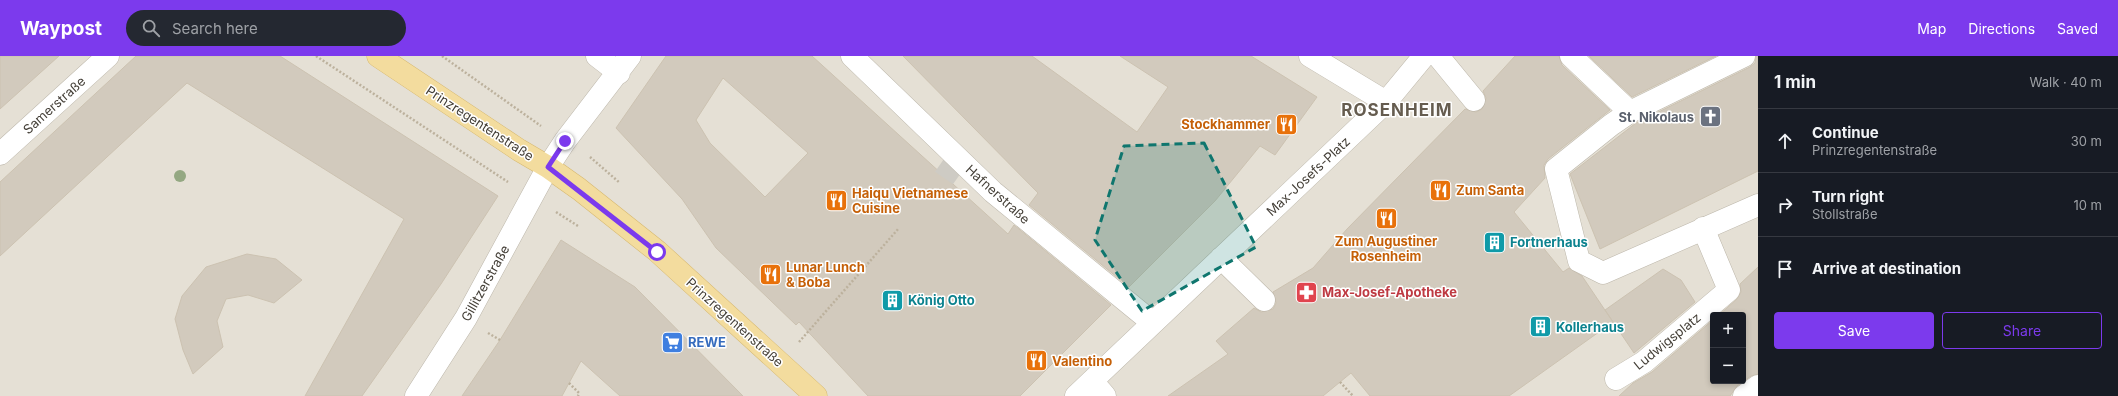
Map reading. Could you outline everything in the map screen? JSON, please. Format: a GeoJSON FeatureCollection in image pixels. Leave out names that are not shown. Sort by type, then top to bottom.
{"type":"FeatureCollection","features":[{"type":"Feature","properties":{"kind":"main road","name":"Prinzregentenstraße"},"geometry":{"type":"LineString","coordinates":[[378,56],[519,150],[548,167],[657,252],[816,396]]}},
{"type":"Feature","properties":{"kind":"street","name":"Samerstraße"},"geometry":{"type":"LineString","coordinates":[[0,154],[108,56]]}},
{"type":"Feature","properties":{"kind":"street"},"geometry":{"type":"LineString","coordinates":[[597,56],[625,64]]}},
{"type":"Feature","properties":{"kind":"street","name":"Hafnerstraße"},"geometry":{"type":"LineString","coordinates":[[852,56],[993,192],[1153,323]]}},
{"type":"Feature","properties":{"kind":"street"},"geometry":{"type":"LineString","coordinates":[[1310,56],[1386,102]]}},
{"type":"Feature","properties":{"kind":"street","name":"Max-Josefs-Platz"},"geometry":{"type":"LineString","coordinates":[[1076,396],[1099,388],[1153,323],[1386,102],[1424,56]]}},
{"type":"Feature","properties":{"kind":"street"},"geometry":{"type":"LineString","coordinates":[[1438,56],[1474,100]]}},
{"type":"Feature","properties":{"kind":"street"},"geometry":{"type":"LineString","coordinates":[[1571,56],[1630,112]]}},
{"type":"Feature","properties":{"kind":"street"},"geometry":{"type":"LineString","coordinates":[[1744,56],[1630,112],[1611,125],[1556,169],[1579,260],[1603,273],[1758,205]]}},
{"type":"Feature","properties":{"kind":"street","name":"Gillitzerstraße"},"geometry":{"type":"LineString","coordinates":[[416,396],[466,318],[548,167],[565,141],[625,64]]}},
{"type":"Feature","properties":{"kind":"street","name":"Ludwigsplatz"},"geometry":{"type":"LineString","coordinates":[[1616,379],[1644,362],[1729,290],[1703,228]]}},
{"type":"Feature","properties":{"kind":"street"},"geometry":{"type":"LineString","coordinates":[[1221,258],[1264,300]]}},
{"type":"Feature","properties":{"kind":"street"},"geometry":{"type":"LineString","coordinates":[[1744,396],[1758,386]]}},
{"type":"Feature","properties":{"kind":"path"},"geometry":{"type":"LineString","coordinates":[[316,56],[508,182]]}},
{"type":"Feature","properties":{"kind":"path"},"geometry":{"type":"LineString","coordinates":[[442,56],[542,127]]}},
{"type":"Feature","properties":{"kind":"path"},"geometry":{"type":"LineString","coordinates":[[795,347],[899,228]]}},
{"type":"Feature","properties":{"kind":"path"},"geometry":{"type":"LineString","coordinates":[[1340,382],[1353,396]]}},
{"type":"Feature","properties":{"kind":"path"},"geometry":{"type":"LineString","coordinates":[[569,383],[579,394],[578,396]]}},
{"type":"Feature","properties":{"kind":"highlighted area"},"geometry":{"type":"Polygon","coordinates":[[[1204,143],[1256,247],[1142,311],[1095,240],[1124,146],[1204,143]]]}},
{"type":"Feature","properties":{"kind":"shaded area"},"geometry":{"type":"Polygon","coordinates":[[[0,56],[1758,56],[1758,396],[0,396],[0,56]]]}},
{"type":"Feature","properties":{"kind":"building"},"geometry":{"type":"Polygon","coordinates":[[[0,56],[59,56],[0,109],[0,56]]]}},
{"type":"Feature","properties":{"kind":"building"},"geometry":{"type":"Polygon","coordinates":[[[136,56],[280,56],[498,196],[441,284],[362,396],[305,396],[404,219],[187,83],[0,256],[0,182],[136,56]]]}},
{"type":"Feature","properties":{"kind":"building"},"geometry":{"type":"Polygon","coordinates":[[[666,56],[812,56],[1008,234],[1014,225],[1111,305],[1020,396],[868,396],[799,322],[796,325],[716,248],[682,199],[616,128],[666,56]],[[723,78],[696,120],[710,143],[765,197],[808,153],[723,78]]]}},
{"type":"Feature","properties":{"kind":"building"},"geometry":{"type":"Polygon","coordinates":[[[903,56],[1032,56],[1137,132],[1168,87],[1120,56],[1251,56],[1317,97],[1275,155],[1260,146],[1215,201],[1129,287],[1029,205],[1038,193],[903,56]]]}},
{"type":"Feature","properties":{"kind":"building"},"geometry":{"type":"Polygon","coordinates":[[[1515,56],[1559,56],[1562,65],[1610,110],[1548,159],[1544,165],[1545,178],[1514,212],[1563,272],[1569,268],[1582,276],[1613,322],[1509,396],[1370,396],[1351,373],[1323,396],[1168,396],[1228,354],[1216,341],[1254,308],[1261,312],[1273,309],[1276,303],[1273,292],[1313,268],[1347,229],[1465,109],[1476,112],[1482,109],[1486,98],[1483,91],[1515,56]]]}},
{"type":"Feature","properties":{"kind":"building"},"geometry":{"type":"Polygon","coordinates":[[[1589,56],[1716,56],[1632,97],[1589,56]]]}},
{"type":"Feature","properties":{"kind":"building","name":"St. Nikolaus"},"geometry":{"type":"Polygon","coordinates":[[[1756,56],[1758,56],[1758,171],[1600,249],[1570,174],[1636,123],[1750,67],[1755,63],[1756,56]]]}},
{"type":"Feature","properties":{"kind":"building"},"geometry":{"type":"Polygon","coordinates":[[[561,240],[635,287],[743,396],[620,396],[581,361],[562,396],[462,396],[500,340],[561,240]]]}},
{"type":"Feature","properties":{"kind":"building"},"geometry":{"type":"Polygon","coordinates":[[[247,254],[276,259],[302,280],[274,303],[248,295],[226,299],[217,321],[223,347],[193,374],[183,350],[175,319],[182,296],[206,267],[247,254]]]}},
{"type":"Feature","properties":{"kind":"building"},"geometry":{"type":"Polygon","coordinates":[[[1758,267],[1758,374],[1746,380],[1746,312],[1722,312],[1737,299],[1741,292],[1740,284],[1758,267]]]}},
{"type":"Feature","properties":{"kind":"building"},"geometry":{"type":"Polygon","coordinates":[[[1663,269],[1681,280],[1695,302],[1634,353],[1605,310],[1663,269]]]}},
{"type":"Feature","properties":{"kind":"building"},"geometry":{"type":"Polygon","coordinates":[[[1710,323],[1710,384],[1740,384],[1730,396],[1619,396],[1633,383],[1652,372],[1710,323]]]}},
{"type":"Feature","properties":{"kind":"tunnel"},"geometry":{"type":"LineString","coordinates":[[944,178],[958,158]]}},
{"type":"Feature","properties":{"kind":"place","name":"St. Nikolaus"},"geometry":{"type":"Point","coordinates":[1710,117]}},
{"type":"Feature","properties":{"kind":"place","name":"Stockhammer"},"geometry":{"type":"Point","coordinates":[1286,124]}},
{"type":"Feature","properties":{"kind":"place","name":"Zum Santa"},"geometry":{"type":"Point","coordinates":[1440,190]}},
{"type":"Feature","properties":{"kind":"place","name":"Haiqu Vietnamese Cuisine"},"geometry":{"type":"Point","coordinates":[837,200]}},
{"type":"Feature","properties":{"kind":"place","name":"Zum Augustiner Rosenheim"},"geometry":{"type":"Point","coordinates":[1386,219]}},
{"type":"Feature","properties":{"kind":"place","name":"Fortnerhaus"},"geometry":{"type":"Point","coordinates":[1494,242]}},
{"type":"Feature","properties":{"kind":"place","name":"Lunar Lunch & Boba"},"geometry":{"type":"Point","coordinates":[770,274]}},
{"type":"Feature","properties":{"kind":"place","name":"Max-Josef-Apotheke"},"geometry":{"type":"Point","coordinates":[1306,292]}},
{"type":"Feature","properties":{"kind":"place","name":"König Otto"},"geometry":{"type":"Point","coordinates":[893,300]}},
{"type":"Feature","properties":{"kind":"place","name":"Kollerhaus"},"geometry":{"type":"Point","coordinates":[1540,327]}},
{"type":"Feature","properties":{"kind":"place","name":"REWE"},"geometry":{"type":"Point","coordinates":[673,342]}},
{"type":"Feature","properties":{"kind":"place","name":"Valentino"},"geometry":{"type":"Point","coordinates":[1036,361]}},
{"type":"Feature","properties":{"kind":"district","name":"ROSENHEIM"},"geometry":{"type":"Point","coordinates":[1397,110]}},
{"type":"Feature","properties":{"kind":"route"},"geometry":{"type":"LineString","coordinates":[[565,141],[548,167],[579,189],[657,252]]}}]}
